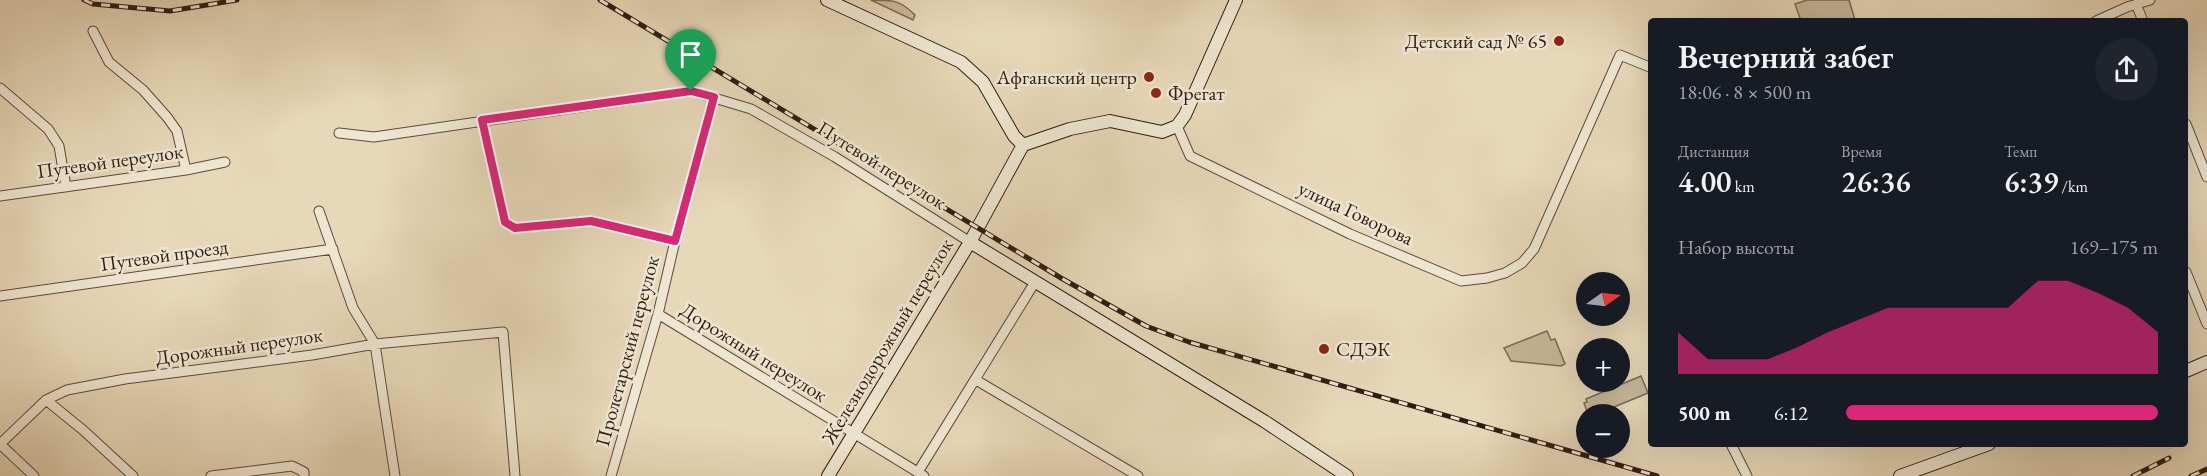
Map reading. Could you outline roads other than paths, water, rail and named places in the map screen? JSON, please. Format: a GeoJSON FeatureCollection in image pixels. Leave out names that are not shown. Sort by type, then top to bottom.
{"type":"FeatureCollection","features":[{"type":"Feature","properties":{"kind":"street"},"geometry":{"type":"LineString","coordinates":[[826,0],[962,62],[983,82],[1014,136],[1023,145],[1070,129],[1110,121],[1162,132],[1177,126],[1185,115],[1236,0]]}},
{"type":"Feature","properties":{"kind":"street"},"geometry":{"type":"LineString","coordinates":[[2103,18],[2150,0]]}},
{"type":"Feature","properties":{"kind":"street"},"geometry":{"type":"LineString","coordinates":[[2136,4],[2142,18]]}},
{"type":"Feature","properties":{"kind":"street"},"geometry":{"type":"LineString","coordinates":[[93,31],[109,62],[143,90],[177,131],[186,170]]}},
{"type":"Feature","properties":{"kind":"street","name":"улица Говорова"},"geometry":{"type":"LineString","coordinates":[[1177,126],[1190,156],[1350,234],[1461,281],[1487,278],[1504,273],[1522,263],[1534,249],[1620,55],[1648,66]]}},
{"type":"Feature","properties":{"kind":"street"},"geometry":{"type":"LineString","coordinates":[[0,88],[48,129],[59,146],[66,187]]}},
{"type":"Feature","properties":{"kind":"street","name":"Путевой переулок"},"geometry":{"type":"LineString","coordinates":[[339,133],[374,137],[691,91],[751,109],[1264,421],[1347,476]]}},
{"type":"Feature","properties":{"kind":"street","name":"Пролетарский переулок"},"geometry":{"type":"LineString","coordinates":[[611,476],[658,314],[714,97]]}},
{"type":"Feature","properties":{"kind":"street"},"geometry":{"type":"LineString","coordinates":[[482,120],[505,222],[509,227],[591,221],[675,241]]}},
{"type":"Feature","properties":{"kind":"street"},"geometry":{"type":"LineString","coordinates":[[2188,129],[2207,177]]}},
{"type":"Feature","properties":{"kind":"street","name":"Железнодорожный переулок"},"geometry":{"type":"LineString","coordinates":[[828,476],[970,242],[1023,145]]}},
{"type":"Feature","properties":{"kind":"street","name":"Путевой переулок"},"geometry":{"type":"LineString","coordinates":[[0,196],[186,170],[225,162]]}},
{"type":"Feature","properties":{"kind":"street"},"geometry":{"type":"LineString","coordinates":[[319,211],[353,308],[375,344],[395,476]]}},
{"type":"Feature","properties":{"kind":"street","name":"Путевой проезд"},"geometry":{"type":"LineString","coordinates":[[0,296],[333,249]]}},
{"type":"Feature","properties":{"kind":"street"},"geometry":{"type":"LineString","coordinates":[[2188,277],[2207,324]]}},
{"type":"Feature","properties":{"kind":"street"},"geometry":{"type":"LineString","coordinates":[[921,474],[1035,282]]}},
{"type":"Feature","properties":{"kind":"street","name":"Дорожный переулок"},"geometry":{"type":"LineString","coordinates":[[658,314],[921,474]]}},
{"type":"Feature","properties":{"kind":"street","name":"Дорожный переулок"},"geometry":{"type":"LineString","coordinates":[[0,444],[46,400],[67,390],[125,379],[312,355],[375,344],[503,332],[515,476]]}},
{"type":"Feature","properties":{"kind":"street"},"geometry":{"type":"LineString","coordinates":[[2188,370],[2207,362]]}},
{"type":"Feature","properties":{"kind":"street"},"geometry":{"type":"LineString","coordinates":[[976,380],[1138,476]]}},
{"type":"Feature","properties":{"kind":"street"},"geometry":{"type":"LineString","coordinates":[[46,400],[133,476]]}},
{"type":"Feature","properties":{"kind":"street"},"geometry":{"type":"LineString","coordinates":[[0,444],[33,476]]}},
{"type":"Feature","properties":{"kind":"street"},"geometry":{"type":"LineString","coordinates":[[1732,447],[1747,476]]}},
{"type":"Feature","properties":{"kind":"street"},"geometry":{"type":"LineString","coordinates":[[1900,476],[1981,447]]}},
{"type":"Feature","properties":{"kind":"street"},"geometry":{"type":"LineString","coordinates":[[211,476],[292,466],[304,472],[304,476]]}},
{"type":"Feature","properties":{"kind":"railway"},"geometry":{"type":"LineString","coordinates":[[84,0],[93,4],[170,11],[237,0]]}},
{"type":"Feature","properties":{"kind":"railway"},"geometry":{"type":"LineString","coordinates":[[600,0],[1061,278],[1146,326],[1189,342],[1657,476]]}},
{"type":"Feature","properties":{"kind":"railway"},"geometry":{"type":"LineString","coordinates":[[2133,476],[2169,458]]}},
{"type":"Feature","properties":{"kind":"railway"},"geometry":{"type":"LineString","coordinates":[[2191,476],[2207,469]]}},
{"type":"Feature","properties":{"kind":"place","name":"Детский сад № 65"},"geometry":{"type":"Point","coordinates":[1559,41]}},
{"type":"Feature","properties":{"kind":"place","name":"Афганский центр"},"geometry":{"type":"Point","coordinates":[1149,77]}},
{"type":"Feature","properties":{"kind":"place","name":"Фрегат"},"geometry":{"type":"Point","coordinates":[1156,93]}},
{"type":"Feature","properties":{"kind":"place","name":"СДЭК"},"geometry":{"type":"Point","coordinates":[1324,349]}}]}
